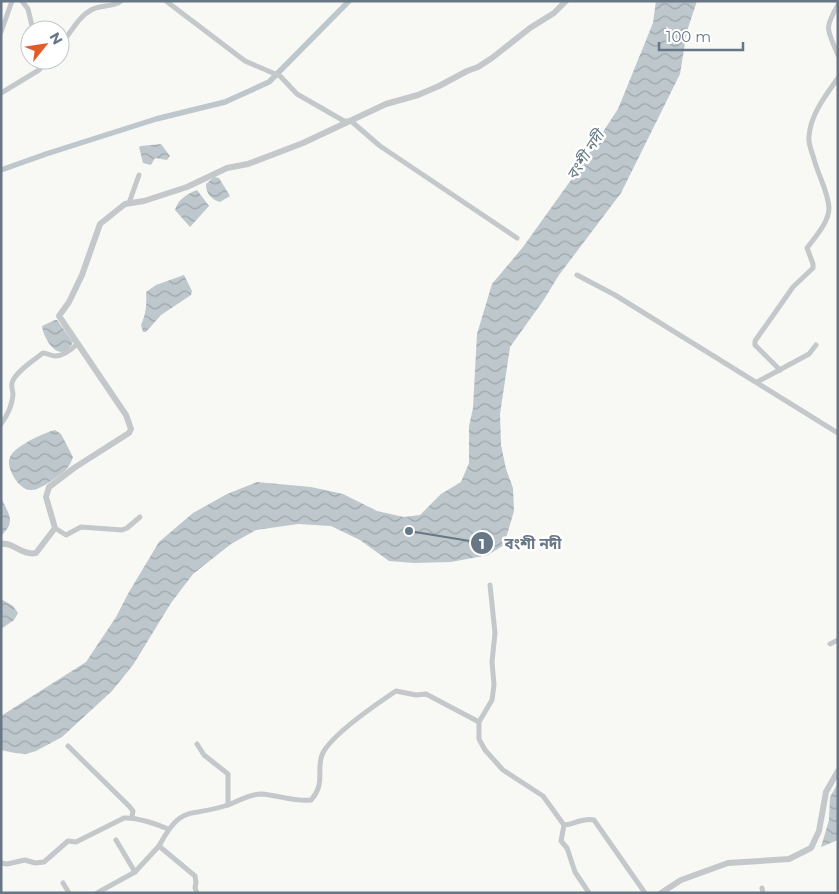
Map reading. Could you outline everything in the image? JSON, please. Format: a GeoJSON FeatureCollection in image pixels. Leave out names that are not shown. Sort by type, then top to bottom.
{"type":"FeatureCollection","features":[{"type":"Feature","properties":{"kind":"street"},"geometry":{"type":"LineString","coordinates":[[1,32],[12,1]]}},
{"type":"Feature","properties":{"kind":"street"},"geometry":{"type":"LineString","coordinates":[[22,1],[28,9],[31,20]]}},
{"type":"Feature","properties":{"kind":"street"},"geometry":{"type":"LineString","coordinates":[[70,33],[90,10],[100,6],[116,6],[121,1]]}},
{"type":"Feature","properties":{"kind":"street"},"geometry":{"type":"LineString","coordinates":[[166,1],[245,61],[280,76],[297,94],[344,121],[351,121],[380,146],[517,238]]}},
{"type":"Feature","properties":{"kind":"street"},"geometry":{"type":"LineString","coordinates":[[140,517],[122,530],[81,527],[66,535],[55,528],[46,496],[49,487],[82,462],[129,433],[131,429],[126,415],[58,316],[69,302],[82,275],[100,224],[115,210],[125,204],[144,201],[187,187],[227,168],[248,164],[303,143],[386,104],[418,95],[439,86],[467,70],[478,67],[530,28],[554,13],[566,1]]}},
{"type":"Feature","properties":{"kind":"street"},"geometry":{"type":"LineString","coordinates":[[838,5],[827,29],[838,55]]}},
{"type":"Feature","properties":{"kind":"street"},"geometry":{"type":"LineString","coordinates":[[1,93],[39,70]]}},
{"type":"Feature","properties":{"kind":"street"},"geometry":{"type":"LineString","coordinates":[[780,370],[755,345],[755,341],[793,287],[813,268],[807,248],[826,220],[829,208],[808,139],[810,125],[823,100],[838,78]]}},
{"type":"Feature","properties":{"kind":"street"},"geometry":{"type":"LineString","coordinates":[[129,203],[139,174]]}},
{"type":"Feature","properties":{"kind":"street"},"geometry":{"type":"LineString","coordinates":[[578,275],[615,295],[838,432]]}},
{"type":"Feature","properties":{"kind":"street"},"geometry":{"type":"LineString","coordinates":[[1,424],[5,419],[13,397],[12,384],[15,377],[43,353],[53,356],[59,355],[77,344]]}},
{"type":"Feature","properties":{"kind":"street"},"geometry":{"type":"LineString","coordinates":[[757,382],[809,354],[816,345]]}},
{"type":"Feature","properties":{"kind":"street"},"geometry":{"type":"LineString","coordinates":[[1,544],[9,544],[22,552],[36,553],[55,528]]}},
{"type":"Feature","properties":{"kind":"street"},"geometry":{"type":"LineString","coordinates":[[490,585],[495,633],[492,662],[494,685],[492,700],[479,722],[479,739],[485,750],[503,770],[544,796],[564,825],[561,841],[567,848],[575,872],[589,893]]}},
{"type":"Feature","properties":{"kind":"street"},"geometry":{"type":"LineString","coordinates":[[830,644],[838,640]]}},
{"type":"Feature","properties":{"kind":"street"},"geometry":{"type":"LineString","coordinates":[[97,893],[135,872],[158,846],[175,821],[188,813],[210,810],[262,794],[297,800],[311,800],[319,786],[322,756],[329,744],[356,720],[396,691],[416,695],[426,694],[479,722]]}},
{"type":"Feature","properties":{"kind":"street"},"geometry":{"type":"LineString","coordinates":[[197,744],[204,755],[228,774],[228,805]]}},
{"type":"Feature","properties":{"kind":"street"},"geometry":{"type":"LineString","coordinates":[[68,746],[134,811],[132,818]]}},
{"type":"Feature","properties":{"kind":"street"},"geometry":{"type":"LineString","coordinates":[[661,893],[681,880],[728,863],[789,858],[811,848],[818,831],[826,792],[838,771]]}},
{"type":"Feature","properties":{"kind":"street"},"geometry":{"type":"LineString","coordinates":[[1,863],[7,864],[30,860],[35,863],[44,862],[68,841],[76,842],[124,818],[132,818],[160,825],[168,830]]}},
{"type":"Feature","properties":{"kind":"street"},"geometry":{"type":"LineString","coordinates":[[564,825],[570,825],[586,819],[594,820],[645,893]]}},
{"type":"Feature","properties":{"kind":"street"},"geometry":{"type":"LineString","coordinates":[[116,840],[135,872]]}},
{"type":"Feature","properties":{"kind":"street"},"geometry":{"type":"LineString","coordinates":[[158,846],[195,876],[197,893]]}},
{"type":"Feature","properties":{"kind":"street"},"geometry":{"type":"LineString","coordinates":[[63,883],[69,893]]}},
{"type":"Feature","properties":{"kind":"water"},"geometry":{"type":"Polygon","coordinates":[[[656,1],[697,1],[687,31],[680,74],[621,193],[559,275],[510,347],[500,414],[501,445],[506,469],[513,488],[514,511],[504,545],[488,555],[451,562],[414,563],[389,561],[360,540],[331,526],[298,524],[256,530],[231,544],[193,574],[171,603],[133,665],[112,691],[62,737],[36,751],[26,754],[1,750],[1,716],[86,662],[116,617],[159,542],[193,513],[227,494],[257,482],[311,487],[343,494],[377,511],[404,517],[420,515],[441,494],[461,482],[469,463],[469,426],[473,408],[477,334],[492,284],[523,247],[576,173],[618,109],[653,23],[656,1]]]}},
{"type":"Feature","properties":{"kind":"water"},"geometry":{"type":"Polygon","coordinates":[[[161,144],[170,156],[167,160],[155,158],[151,165],[143,163],[139,147],[161,144]]]}},
{"type":"Feature","properties":{"kind":"water"},"geometry":{"type":"Polygon","coordinates":[[[214,177],[219,178],[230,196],[220,202],[211,197],[207,190],[206,184],[214,177]]]}},
{"type":"Feature","properties":{"kind":"water"},"geometry":{"type":"Polygon","coordinates":[[[197,190],[209,206],[190,227],[175,210],[183,197],[197,190]]]}},
{"type":"Feature","properties":{"kind":"water"},"geometry":{"type":"Polygon","coordinates":[[[184,275],[192,291],[191,295],[161,315],[146,332],[143,332],[141,325],[146,309],[146,292],[156,285],[184,275]]]}},
{"type":"Feature","properties":{"kind":"water"},"geometry":{"type":"Polygon","coordinates":[[[57,320],[73,342],[63,352],[54,349],[43,332],[42,326],[57,320]]]}},
{"type":"Feature","properties":{"kind":"water"},"geometry":{"type":"Polygon","coordinates":[[[55,430],[61,434],[73,457],[68,467],[46,485],[33,490],[26,489],[11,472],[9,466],[10,457],[23,444],[55,430]]]}},
{"type":"Feature","properties":{"kind":"water"},"geometry":{"type":"Polygon","coordinates":[[[1,497],[10,517],[10,522],[6,531],[1,536],[1,497]]]}},
{"type":"Feature","properties":{"kind":"water"},"geometry":{"type":"Polygon","coordinates":[[[1,599],[13,606],[18,613],[14,620],[1,629],[1,599]]]}},
{"type":"Feature","properties":{"kind":"water"},"geometry":{"type":"Polygon","coordinates":[[[838,783],[838,840],[821,847],[829,820],[830,797],[838,783]]]}},
{"type":"Feature","properties":{"kind":"waterway"},"geometry":{"type":"LineString","coordinates":[[1,170],[156,119],[225,102],[269,82],[349,1]]}},
{"type":"Feature","properties":{"kind":"place","name":"বংশী নদী"},"geometry":{"type":"Point","coordinates":[409,531]}}]}
